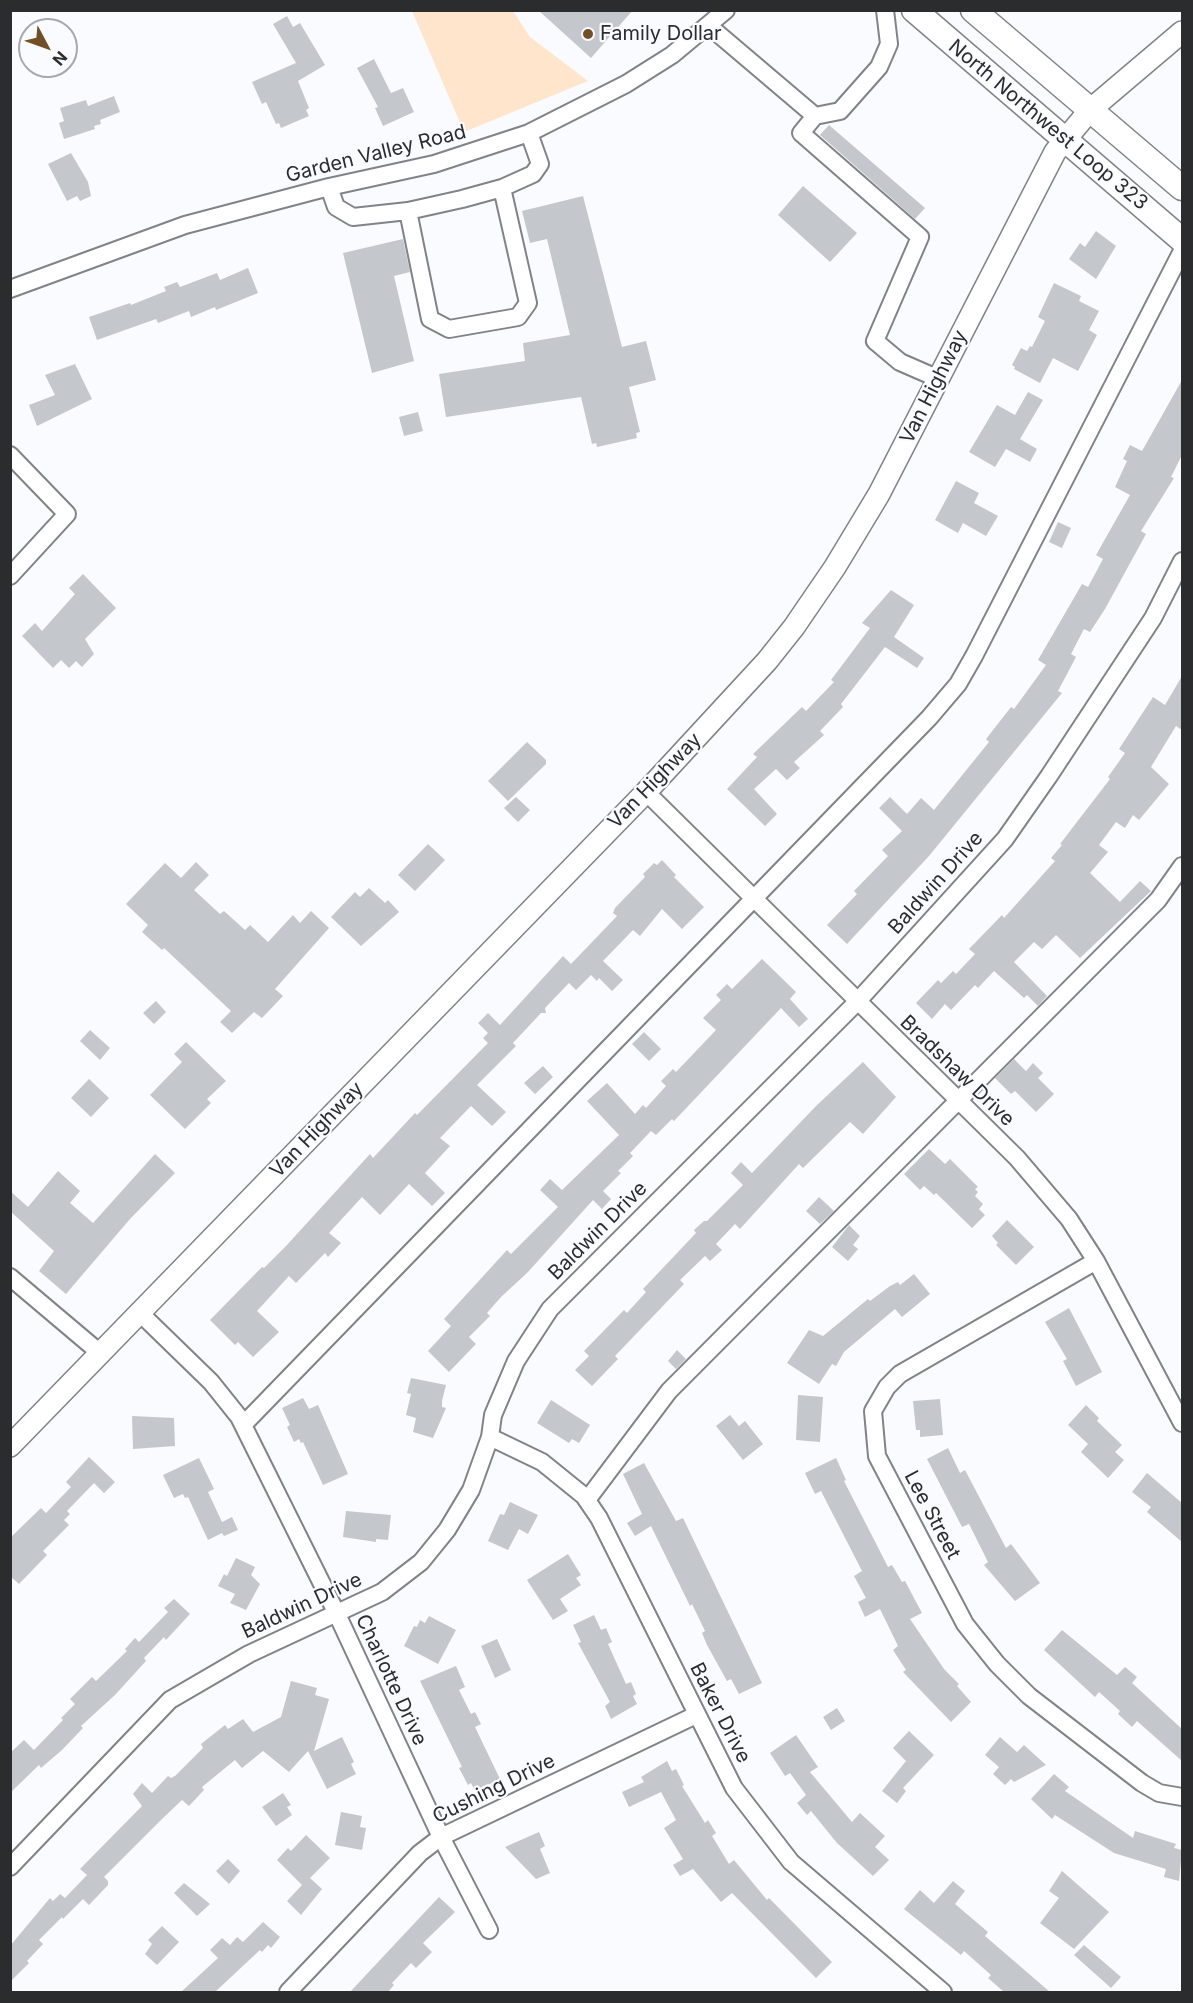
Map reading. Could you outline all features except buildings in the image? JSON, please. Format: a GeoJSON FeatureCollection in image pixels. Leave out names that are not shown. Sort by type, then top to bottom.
{"type":"FeatureCollection","features":[{"type":"Feature","properties":{"kind":"highway","name":"North Northwest Loop 323"},"geometry":{"type":"LineString","coordinates":[[914,10],[1182,240]]}},
{"type":"Feature","properties":{"kind":"highway","name":"North Northwest Loop 323"},"geometry":{"type":"LineString","coordinates":[[973,10],[1182,188]]}},
{"type":"Feature","properties":{"kind":"main road","name":"Van Highway"},"geometry":{"type":"LineString","coordinates":[[10,1446],[646,792],[728,705],[794,627],[857,532],[939,379],[1048,164],[1064,139],[1090,110],[1182,32]]}},
{"type":"Feature","properties":{"kind":"street","name":"Garden Valley Road"},"geometry":{"type":"LineString","coordinates":[[10,289],[185,225],[329,187],[434,164],[530,133],[626,84],[672,55],[726,10]]}},
{"type":"Feature","properties":{"kind":"street"},"geometry":{"type":"LineString","coordinates":[[885,10],[889,33],[885,55],[869,79],[840,111],[815,117],[801,133],[920,237],[875,341],[900,362],[939,379]]}},
{"type":"Feature","properties":{"kind":"street"},"geometry":{"type":"LineString","coordinates":[[709,26],[815,117]]}},
{"type":"Feature","properties":{"kind":"street"},"geometry":{"type":"LineString","coordinates":[[329,187],[336,207],[353,217],[408,211],[502,188],[533,174],[540,164],[530,133]]}},
{"type":"Feature","properties":{"kind":"street"},"geometry":{"type":"LineString","coordinates":[[408,211],[430,319],[449,329],[518,317],[528,303],[502,188]]}},
{"type":"Feature","properties":{"kind":"street"},"geometry":{"type":"LineString","coordinates":[[243,1425],[929,718],[957,684],[974,656],[1182,251]]}},
{"type":"Feature","properties":{"kind":"street"},"geometry":{"type":"LineString","coordinates":[[10,455],[67,514],[10,576]]}},
{"type":"Feature","properties":{"kind":"street","name":"Baldwin Drive"},"geometry":{"type":"LineString","coordinates":[[10,1867],[170,1700],[249,1654],[382,1592],[421,1562],[447,1530],[471,1490],[490,1437],[493,1415],[516,1361],[550,1309],[856,1003],[1005,838],[1050,776],[1153,618],[1182,561]]}},
{"type":"Feature","properties":{"kind":"street","name":"Bradshaw Drive"},"geometry":{"type":"LineString","coordinates":[[646,792],[856,1003],[1017,1158],[1047,1193],[1069,1219],[1096,1261],[1182,1420]]}},
{"type":"Feature","properties":{"kind":"street"},"geometry":{"type":"LineString","coordinates":[[586,1500],[669,1391],[1158,900],[1182,866]]}},
{"type":"Feature","properties":{"kind":"street","name":"Lee Street"},"geometry":{"type":"LineString","coordinates":[[1096,1261],[900,1374],[887,1388],[873,1411],[878,1456],[965,1624],[997,1664],[1029,1696],[1142,1783],[1159,1793],[1182,1797]]}},
{"type":"Feature","properties":{"kind":"street"},"geometry":{"type":"LineString","coordinates":[[10,1277],[100,1353]]}},
{"type":"Feature","properties":{"kind":"street","name":"Charlotte Drive"},"geometry":{"type":"LineString","coordinates":[[140,1312],[221,1392],[243,1425],[336,1612],[441,1837],[489,1930]]}},
{"type":"Feature","properties":{"kind":"street","name":"Baker Drive"},"geometry":{"type":"LineString","coordinates":[[490,1437],[542,1462],[564,1478],[586,1500],[599,1518],[734,1788],[790,1862],[943,1992]]}},
{"type":"Feature","properties":{"kind":"street","name":"Cushing Drive"},"geometry":{"type":"LineString","coordinates":[[288,1992],[420,1853],[441,1837],[696,1714]]}},
{"type":"Feature","properties":{"kind":"shaded area"},"geometry":{"type":"Polygon","coordinates":[[[412,11],[513,11],[530,37],[588,81],[464,132],[412,11]]]}},
{"type":"Feature","properties":{"kind":"place","name":"Family Dollar"},"geometry":{"type":"Point","coordinates":[588,34]}}]}
